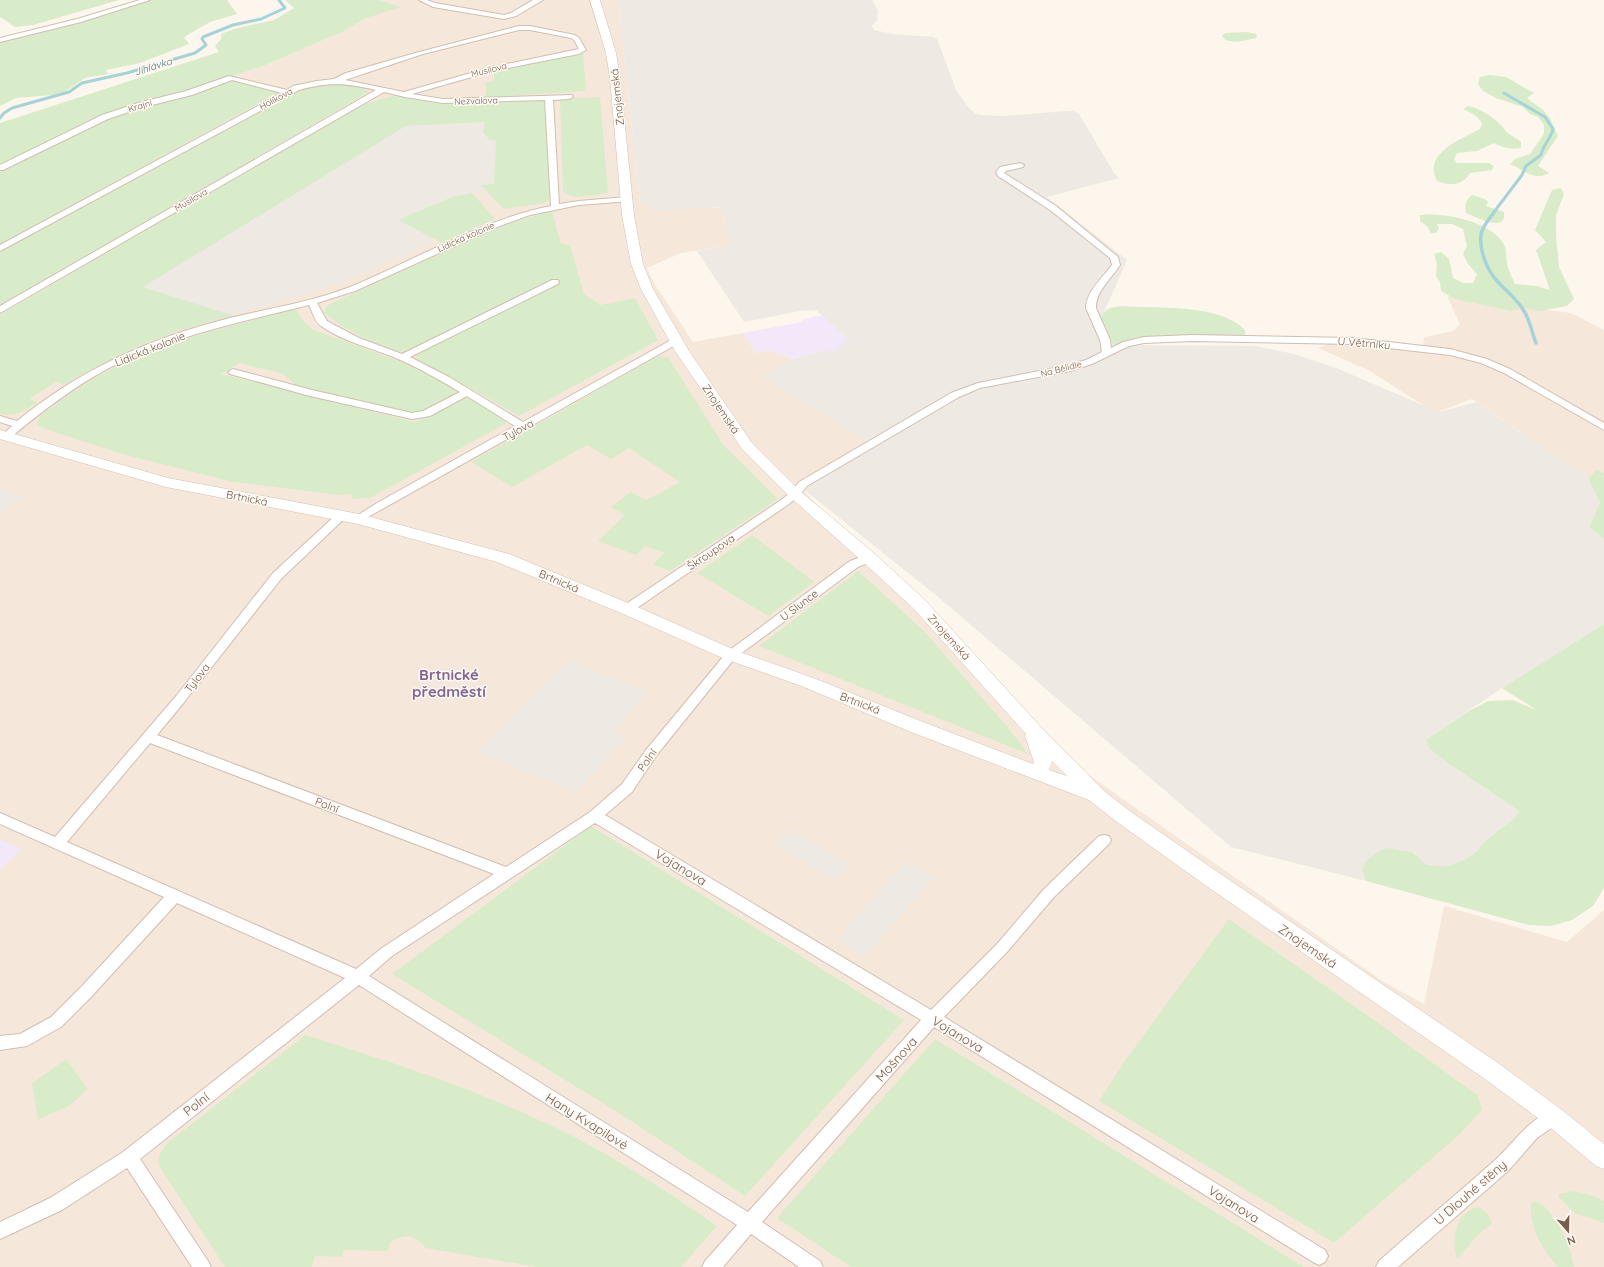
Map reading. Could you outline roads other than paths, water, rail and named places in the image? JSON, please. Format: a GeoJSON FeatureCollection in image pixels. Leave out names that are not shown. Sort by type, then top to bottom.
{"type":"FeatureCollection","features":[{"type":"Feature","properties":{"kind":"main road","name":"Znojemská"},"geometry":{"type":"LineString","coordinates":[[595,0],[612,53],[628,215],[637,264],[647,289],[676,341],[733,427],[760,460],[795,494],[869,558],[936,621],[1024,721],[1097,796],[1130,822],[1224,888],[1490,1070],[1554,1117],[1604,1158]]}},
{"type":"Feature","properties":{"kind":"main road","name":"Brtnická"},"geometry":{"type":"LineString","coordinates":[[3,435],[166,482],[359,519],[503,558],[731,655],[810,683],[917,727],[1097,796]]}},
{"type":"Feature","properties":{"kind":"main road","name":"Znojemská"},"geometry":{"type":"LineString","coordinates":[[1024,721],[1034,737],[1042,756],[1043,762],[1038,773]]}},
{"type":"Feature","properties":{"kind":"street"},"geometry":{"type":"LineString","coordinates":[[0,40],[65,25],[147,0]]}},
{"type":"Feature","properties":{"kind":"street"},"geometry":{"type":"LineString","coordinates":[[422,0],[433,5],[504,17],[512,16],[540,0]]}},
{"type":"Feature","properties":{"kind":"street","name":"Holíkova"},"geometry":{"type":"LineString","coordinates":[[0,248],[288,92],[305,86],[336,81],[350,75],[421,53],[519,28],[530,28],[567,35],[577,39]]}},
{"type":"Feature","properties":{"kind":"street","name":"Musilova"},"geometry":{"type":"LineString","coordinates":[[336,81],[355,83],[404,94],[492,69],[579,52],[583,50],[577,39]]}},
{"type":"Feature","properties":{"kind":"street","name":"Krajní"},"geometry":{"type":"LineString","coordinates":[[0,168],[105,116],[140,105],[189,93],[232,78],[288,92]]}},
{"type":"Feature","properties":{"kind":"street","name":"Musilova"},"geometry":{"type":"LineString","coordinates":[[0,310],[383,90]]}},
{"type":"Feature","properties":{"kind":"street","name":"Nezvalova"},"geometry":{"type":"LineString","coordinates":[[404,94],[444,102],[569,98]]}},
{"type":"Feature","properties":{"kind":"street"},"geometry":{"type":"LineString","coordinates":[[549,99],[555,207]]}},
{"type":"Feature","properties":{"kind":"street"},"geometry":{"type":"LineString","coordinates":[[1020,165],[1003,169],[1000,172],[1053,208],[1114,257],[1116,265],[1110,275],[1101,283],[1090,303],[1105,340],[1107,352]]}},
{"type":"Feature","properties":{"kind":"street","name":"Lidická kolonie"},"geometry":{"type":"LineString","coordinates":[[3,435],[19,425],[39,408],[97,371],[122,359],[180,336],[223,323],[312,302],[352,289],[506,220],[528,213],[579,203],[627,199]]}},
{"type":"Feature","properties":{"kind":"street"},"geometry":{"type":"LineString","coordinates":[[402,357],[556,282]]}},
{"type":"Feature","properties":{"kind":"street"},"geometry":{"type":"LineString","coordinates":[[312,302],[323,323],[333,329],[356,340],[402,357],[468,392],[524,427]]}},
{"type":"Feature","properties":{"kind":"street","name":"U Větrníku"},"geometry":{"type":"LineString","coordinates":[[1107,352],[1126,344],[1144,340],[1192,338],[1353,341],[1450,352],[1484,361],[1507,371],[1604,428]]}},
{"type":"Feature","properties":{"kind":"street","name":"Tylova"},"geometry":{"type":"LineString","coordinates":[[359,519],[381,505],[524,427],[676,341]]}},
{"type":"Feature","properties":{"kind":"street","name":"Na Bělidle"},"geometry":{"type":"LineString","coordinates":[[795,494],[803,484],[955,395],[978,386],[1067,369],[1089,362],[1107,352]]}},
{"type":"Feature","properties":{"kind":"street"},"geometry":{"type":"LineString","coordinates":[[233,372],[310,393],[412,416],[426,414],[468,392]]}},
{"type":"Feature","properties":{"kind":"street"},"geometry":{"type":"LineString","coordinates":[[0,419],[19,425]]}},
{"type":"Feature","properties":{"kind":"street","name":"Škroupova"},"geometry":{"type":"LineString","coordinates":[[627,610],[795,494]]}},
{"type":"Feature","properties":{"kind":"street","name":"Tylova"},"geometry":{"type":"LineString","coordinates":[[57,844],[181,698],[277,576],[342,516]]}},
{"type":"Feature","properties":{"kind":"street","name":"U Slunce"},"geometry":{"type":"LineString","coordinates":[[731,655],[854,564],[869,558]]}},
{"type":"Feature","properties":{"kind":"street","name":"Polní"},"geometry":{"type":"LineString","coordinates":[[0,1231],[56,1204],[129,1157],[358,977],[387,952],[460,905],[506,873],[596,816],[627,788],[651,753],[731,655]]}},
{"type":"Feature","properties":{"kind":"street","name":"Polní"},"geometry":{"type":"LineString","coordinates":[[148,737],[506,873]]}},
{"type":"Feature","properties":{"kind":"street","name":"Vojanova"},"geometry":{"type":"LineString","coordinates":[[596,816],[932,1018],[1319,1256]]}},
{"type":"Feature","properties":{"kind":"street"},"geometry":{"type":"LineString","coordinates":[[0,818],[358,977]]}},
{"type":"Feature","properties":{"kind":"street","name":"Mošnova"},"geometry":{"type":"LineString","coordinates":[[711,1267],[932,1018],[1002,948],[1049,893],[1104,840]]}},
{"type":"Feature","properties":{"kind":"street"},"geometry":{"type":"LineString","coordinates":[[0,1043],[22,1041],[56,1022],[87,991],[174,896]]}},
{"type":"Feature","properties":{"kind":"street","name":"Hany Kvapilové"},"geometry":{"type":"LineString","coordinates":[[358,977],[750,1224],[814,1267]]}},
{"type":"Feature","properties":{"kind":"street","name":"U Dlouhé stěny"},"geometry":{"type":"LineString","coordinates":[[1385,1267],[1502,1165],[1531,1133],[1554,1117]]}},
{"type":"Feature","properties":{"kind":"street"},"geometry":{"type":"LineString","coordinates":[[129,1157],[202,1267]]}},
{"type":"Feature","properties":{"kind":"waterway","name":"Jihlávka"},"geometry":{"type":"LineString","coordinates":[[0,118],[4,113],[12,108],[69,92],[82,83],[127,73],[195,53],[206,45],[202,39],[203,37],[233,25],[261,19],[285,8],[279,0]]}},
{"type":"Feature","properties":{"kind":"waterway"},"geometry":{"type":"LineString","coordinates":[[1494,212],[1522,175],[1526,166],[1541,155],[1553,129],[1545,117],[1504,93]]}},
{"type":"Feature","properties":{"kind":"waterway"},"geometry":{"type":"LineString","coordinates":[[1495,211],[1483,228],[1481,235],[1481,247],[1487,266],[1493,276],[1515,299],[1524,311],[1536,343]]}},
{"type":"Feature","properties":{"kind":"district","name":"Brtnické předměstí"},"geometry":{"type":"Point","coordinates":[449,684]}}]}
